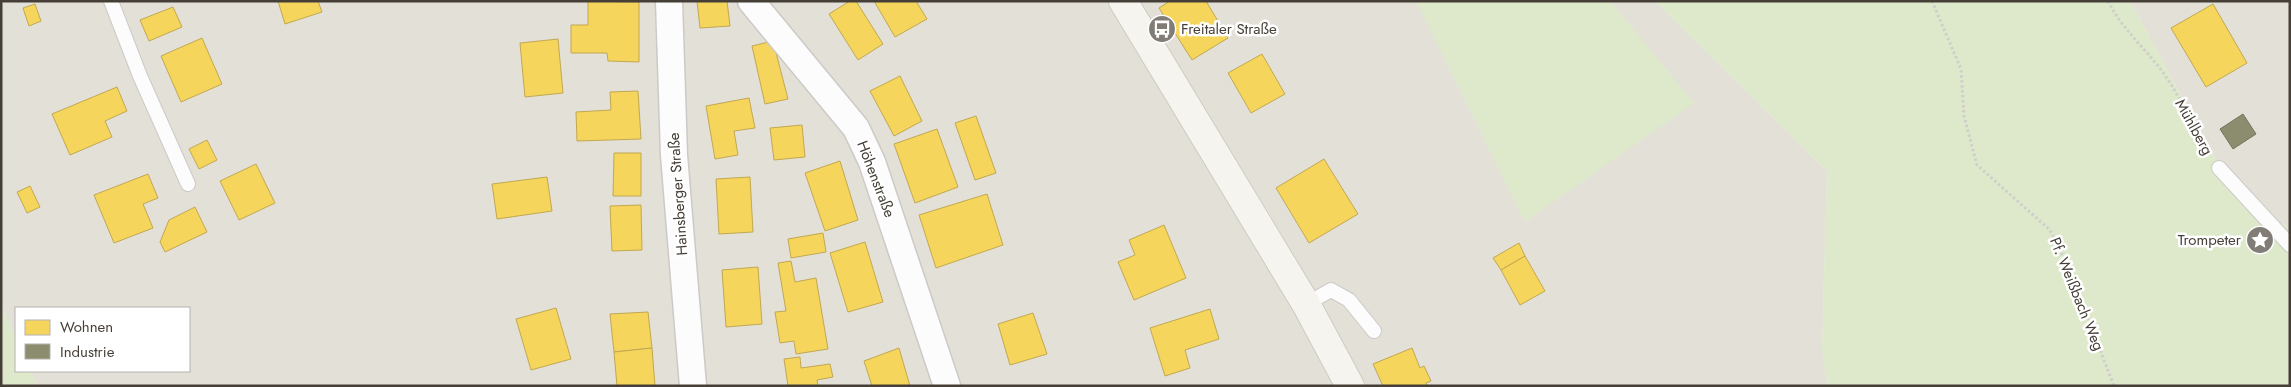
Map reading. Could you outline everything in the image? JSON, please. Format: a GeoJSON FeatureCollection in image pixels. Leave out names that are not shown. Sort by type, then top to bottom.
{"type":"FeatureCollection","features":[{"type":"Feature","properties":{"kind":"main road"},"geometry":{"type":"LineString","coordinates":[[1123,1],[1306,304],[1350,386]]}},
{"type":"Feature","properties":{"kind":"street","name":"Hainsberger Straße"},"geometry":{"type":"LineString","coordinates":[[669,1],[674,155],[693,386]]}},
{"type":"Feature","properties":{"kind":"street","name":"Höhenstraße"},"geometry":{"type":"LineString","coordinates":[[751,1],[856,128],[872,162],[948,386]]}},
{"type":"Feature","properties":{"kind":"lane"},"geometry":{"type":"LineString","coordinates":[[111,1],[140,76],[188,184]]}},
{"type":"Feature","properties":{"kind":"lane","name":"Mühlberg"},"geometry":{"type":"LineString","coordinates":[[2219,168],[2290,245]]}},
{"type":"Feature","properties":{"kind":"lane"},"geometry":{"type":"LineString","coordinates":[[1306,304],[1331,290],[1348,300],[1374,331]]}},
{"type":"Feature","properties":{"kind":"path","name":"Pf. Weißbach Weg"},"geometry":{"type":"LineString","coordinates":[[1932,1],[1961,70],[1964,116],[1977,166],[2050,230],[2066,262],[2114,386]]}},
{"type":"Feature","properties":{"kind":"path","name":"Mühlberg"},"geometry":{"type":"LineString","coordinates":[[2108,1],[2126,31],[2162,70],[2207,152],[2219,168]]}},
{"type":"Feature","properties":{"kind":"shaded area"},"geometry":{"type":"Polygon","coordinates":[[[1,1],[1655,1],[1827,171],[1822,350],[1828,386],[38,386],[31,372],[190,372],[190,307],[15,307],[15,336],[1,306],[1,1]]]}},
{"type":"Feature","properties":{"kind":"shaded area"},"geometry":{"type":"Polygon","coordinates":[[[2130,1],[2290,1],[2290,227],[2277,222],[2215,158],[2130,1]]]}},
{"type":"Feature","properties":{"kind":"green space"},"geometry":{"type":"Polygon","coordinates":[[[1416,1],[1610,1],[1694,103],[1525,222],[1416,1]]]}},
{"type":"Feature","properties":{"kind":"green space"},"geometry":{"type":"Polygon","coordinates":[[[1655,1],[2130,1],[2215,158],[2277,222],[2290,227],[2290,386],[1828,386],[1822,350],[1827,171],[1655,1]]]}},
{"type":"Feature","properties":{"kind":"green space"},"geometry":{"type":"Polygon","coordinates":[[[1,306],[15,336],[15,372],[31,372],[38,386],[1,386],[1,306]]]}},
{"type":"Feature","properties":{"kind":"building: Wohnen"},"geometry":{"type":"Polygon","coordinates":[[[278,1],[318,1],[322,12],[285,24],[278,1]]]}},
{"type":"Feature","properties":{"kind":"building: Wohnen"},"geometry":{"type":"Polygon","coordinates":[[[588,1],[639,2],[639,62],[608,61],[607,53],[571,53],[571,25],[588,25],[588,1]]]}},
{"type":"Feature","properties":{"kind":"building: Wohnen"},"geometry":{"type":"Polygon","coordinates":[[[697,1],[727,1],[730,26],[700,28],[697,1]]]}},
{"type":"Feature","properties":{"kind":"building: Wohnen"},"geometry":{"type":"Polygon","coordinates":[[[850,1],[856,1],[883,44],[858,60],[829,14],[850,1]]]}},
{"type":"Feature","properties":{"kind":"building: Wohnen"},"geometry":{"type":"Polygon","coordinates":[[[874,1],[916,1],[927,19],[895,37],[874,1]]]}},
{"type":"Feature","properties":{"kind":"building: Wohnen"},"geometry":{"type":"Polygon","coordinates":[[[1170,1],[1206,1],[1228,38],[1192,60],[1159,8],[1170,1]]]}},
{"type":"Feature","properties":{"kind":"building: Wohnen"},"geometry":{"type":"Polygon","coordinates":[[[35,4],[41,21],[29,26],[23,8],[35,4]]]}},
{"type":"Feature","properties":{"kind":"building: Wohnen"},"geometry":{"type":"Polygon","coordinates":[[[2213,4],[2247,63],[2206,87],[2171,28],[2213,4]]]}},
{"type":"Feature","properties":{"kind":"building: Wohnen"},"geometry":{"type":"Polygon","coordinates":[[[173,7],[182,27],[149,41],[140,20],[173,7]]]}},
{"type":"Feature","properties":{"kind":"building: Wohnen"},"geometry":{"type":"Polygon","coordinates":[[[202,38],[222,84],[181,102],[161,56],[202,38]]]}},
{"type":"Feature","properties":{"kind":"building: Wohnen"},"geometry":{"type":"Polygon","coordinates":[[[558,39],[563,93],[525,97],[520,43],[558,39]]]}},
{"type":"Feature","properties":{"kind":"building: Wohnen"},"geometry":{"type":"Polygon","coordinates":[[[773,41],[788,99],[765,104],[752,46],[773,41]]]}},
{"type":"Feature","properties":{"kind":"building: Wohnen"},"geometry":{"type":"Polygon","coordinates":[[[1262,54],[1285,94],[1251,113],[1228,73],[1262,54]]]}},
{"type":"Feature","properties":{"kind":"building: Wohnen"},"geometry":{"type":"Polygon","coordinates":[[[900,76],[922,121],[894,136],[870,91],[900,76]]]}},
{"type":"Feature","properties":{"kind":"building: Wohnen"},"geometry":{"type":"Polygon","coordinates":[[[117,87],[127,111],[105,121],[112,137],[70,155],[52,114],[117,87]]]}},
{"type":"Feature","properties":{"kind":"building: Wohnen"},"geometry":{"type":"Polygon","coordinates":[[[638,91],[641,139],[577,141],[576,112],[611,110],[610,92],[638,91]]]}},
{"type":"Feature","properties":{"kind":"building: Wohnen"},"geometry":{"type":"Polygon","coordinates":[[[749,98],[755,128],[734,131],[738,155],[715,159],[706,106],[749,98]]]}},
{"type":"Feature","properties":{"kind":"building: Wohnen"},"geometry":{"type":"Polygon","coordinates":[[[976,116],[996,173],[975,180],[955,123],[976,116]]]}},
{"type":"Feature","properties":{"kind":"building: Wohnen"},"geometry":{"type":"Polygon","coordinates":[[[802,125],[805,157],[774,160],[770,128],[802,125]]]}},
{"type":"Feature","properties":{"kind":"building: Wohnen"},"geometry":{"type":"Polygon","coordinates":[[[937,129],[958,187],[915,203],[894,144],[937,129]]]}},
{"type":"Feature","properties":{"kind":"building: Wohnen"},"geometry":{"type":"Polygon","coordinates":[[[207,140],[217,160],[199,169],[189,149],[207,140]]]}},
{"type":"Feature","properties":{"kind":"building: Wohnen"},"geometry":{"type":"Polygon","coordinates":[[[614,153],[641,153],[641,196],[613,196],[614,153]]]}},
{"type":"Feature","properties":{"kind":"building: Wohnen"},"geometry":{"type":"Polygon","coordinates":[[[1324,159],[1358,214],[1309,243],[1276,188],[1324,159]]]}},
{"type":"Feature","properties":{"kind":"building: Wohnen"},"geometry":{"type":"Polygon","coordinates":[[[840,161],[858,220],[825,231],[805,173],[840,161]]]}},
{"type":"Feature","properties":{"kind":"building: Wohnen"},"geometry":{"type":"Polygon","coordinates":[[[256,164],[275,203],[239,220],[220,181],[256,164]]]}},
{"type":"Feature","properties":{"kind":"building: Wohnen"},"geometry":{"type":"Polygon","coordinates":[[[148,174],[158,198],[143,204],[153,228],[114,243],[94,195],[148,174]]]}},
{"type":"Feature","properties":{"kind":"building: Wohnen"},"geometry":{"type":"Polygon","coordinates":[[[547,177],[552,211],[497,219],[492,184],[547,177]]]}},
{"type":"Feature","properties":{"kind":"building: Wohnen"},"geometry":{"type":"Polygon","coordinates":[[[750,177],[753,232],[719,234],[716,179],[750,177]]]}},
{"type":"Feature","properties":{"kind":"building: Wohnen"},"geometry":{"type":"Polygon","coordinates":[[[30,186],[40,207],[27,213],[17,192],[30,186]]]}},
{"type":"Feature","properties":{"kind":"building: Wohnen"},"geometry":{"type":"Polygon","coordinates":[[[987,194],[1003,245],[936,268],[919,215],[987,194]]]}},
{"type":"Feature","properties":{"kind":"building: Wohnen"},"geometry":{"type":"Polygon","coordinates":[[[641,205],[642,250],[612,251],[610,206],[641,205]]]}},
{"type":"Feature","properties":{"kind":"building: Wohnen"},"geometry":{"type":"Polygon","coordinates":[[[195,207],[207,232],[165,252],[160,242],[169,220],[195,207]]]}},
{"type":"Feature","properties":{"kind":"building: Wohnen"},"geometry":{"type":"Polygon","coordinates":[[[1164,225],[1186,278],[1134,300],[1118,262],[1135,255],[1129,240],[1164,225]]]}},
{"type":"Feature","properties":{"kind":"building: Wohnen"},"geometry":{"type":"Polygon","coordinates":[[[823,233],[826,252],[791,258],[788,239],[823,233]]]}},
{"type":"Feature","properties":{"kind":"building: Wohnen"},"geometry":{"type":"Polygon","coordinates":[[[865,242],[883,302],[848,312],[830,253],[865,242]]]}},
{"type":"Feature","properties":{"kind":"building: Wohnen"},"geometry":{"type":"Polygon","coordinates":[[[1519,243],[1525,256],[1501,270],[1493,258],[1519,243]]]}},
{"type":"Feature","properties":{"kind":"building: Wohnen"},"geometry":{"type":"Polygon","coordinates":[[[1525,256],[1545,291],[1520,305],[1501,270],[1525,256]]]}},
{"type":"Feature","properties":{"kind":"building: Wohnen"},"geometry":{"type":"Polygon","coordinates":[[[791,261],[795,282],[816,278],[828,349],[796,354],[794,341],[780,343],[775,312],[786,311],[778,263],[791,261]]]}},
{"type":"Feature","properties":{"kind":"building: Wohnen"},"geometry":{"type":"Polygon","coordinates":[[[758,267],[762,324],[726,327],[722,270],[758,267]]]}},
{"type":"Feature","properties":{"kind":"building: Wohnen"},"geometry":{"type":"Polygon","coordinates":[[[556,308],[571,359],[531,370],[516,319],[556,308]]]}},
{"type":"Feature","properties":{"kind":"building: Wohnen"},"geometry":{"type":"Polygon","coordinates":[[[1210,309],[1219,339],[1185,350],[1190,368],[1165,376],[1150,328],[1210,309]]]}},
{"type":"Feature","properties":{"kind":"building: Wohnen"},"geometry":{"type":"Polygon","coordinates":[[[648,312],[652,348],[614,352],[610,314],[648,312]]]}},
{"type":"Feature","properties":{"kind":"building: Wohnen"},"geometry":{"type":"Polygon","coordinates":[[[1033,313],[1047,354],[1010,365],[998,324],[1033,313]]]}},
{"type":"Feature","properties":{"kind":"building: Wohnen"},"geometry":{"type":"Polygon","coordinates":[[[652,348],[655,386],[617,386],[614,352],[652,348]]]}},
{"type":"Feature","properties":{"kind":"building: Wohnen"},"geometry":{"type":"Polygon","coordinates":[[[899,348],[910,386],[872,386],[864,361],[899,348]]]}},
{"type":"Feature","properties":{"kind":"building: Wohnen"},"geometry":{"type":"Polygon","coordinates":[[[1412,348],[1420,368],[1424,366],[1431,381],[1426,383],[1427,386],[1383,386],[1373,364],[1412,348]]]}},
{"type":"Feature","properties":{"kind":"building: Wohnen"},"geometry":{"type":"Polygon","coordinates":[[[800,357],[801,368],[830,364],[833,377],[817,380],[818,386],[788,386],[784,359],[800,357]]]}},
{"type":"Feature","properties":{"kind":"building: Industrie"},"geometry":{"type":"Polygon","coordinates":[[[2243,114],[2256,134],[2233,149],[2220,129],[2243,114]]]}},
{"type":"Feature","properties":{"kind":"place","name":"Freitaler Straße"},"geometry":{"type":"Point","coordinates":[1162,29]}},
{"type":"Feature","properties":{"kind":"place","name":"Trompeter"},"geometry":{"type":"Point","coordinates":[2260,240]}}]}
